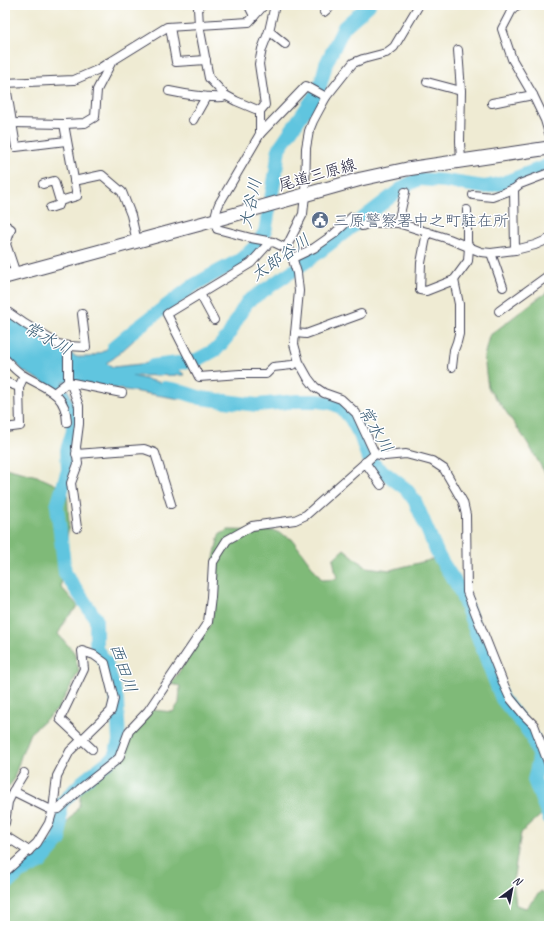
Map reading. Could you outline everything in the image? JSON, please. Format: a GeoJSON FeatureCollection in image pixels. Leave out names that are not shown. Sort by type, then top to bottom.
{"type":"FeatureCollection","features":[{"type":"Feature","properties":{"kind":"main road","name":"尾道三原線"},"geometry":{"type":"LineString","coordinates":[[11,275],[137,242],[361,179],[407,169],[549,148]]}},
{"type":"Feature","properties":{"kind":"street"},"geometry":{"type":"LineString","coordinates":[[200,5],[198,8],[199,25],[209,78],[225,95],[260,111]]}},
{"type":"Feature","properties":{"kind":"street"},"geometry":{"type":"LineString","coordinates":[[250,5],[254,16]]}},
{"type":"Feature","properties":{"kind":"street"},"geometry":{"type":"LineString","coordinates":[[5,83],[74,80],[97,70],[166,27],[248,22],[264,5]]}},
{"type":"Feature","properties":{"kind":"street"},"geometry":{"type":"LineString","coordinates":[[260,134],[260,111],[265,105],[260,64],[262,49],[269,31],[275,5]]}},
{"type":"Feature","properties":{"kind":"street"},"geometry":{"type":"LineString","coordinates":[[324,12],[332,5]]}},
{"type":"Feature","properties":{"kind":"street"},"geometry":{"type":"LineString","coordinates":[[286,248],[302,214],[305,195],[306,148],[309,131],[326,97],[353,63],[386,53],[394,47],[419,5]]}},
{"type":"Feature","properties":{"kind":"street"},"geometry":{"type":"LineString","coordinates":[[518,5],[513,8],[502,29],[512,59],[533,95],[545,120],[549,133]]}},
{"type":"Feature","properties":{"kind":"street"},"geometry":{"type":"LineString","coordinates":[[170,27],[176,62],[206,60]]}},
{"type":"Feature","properties":{"kind":"street"},"geometry":{"type":"LineString","coordinates":[[269,31],[285,44]]}},
{"type":"Feature","properties":{"kind":"street"},"geometry":{"type":"LineString","coordinates":[[458,50],[461,91],[461,161]]}},
{"type":"Feature","properties":{"kind":"street"},"geometry":{"type":"LineString","coordinates":[[12,123],[85,123],[95,117],[97,90],[112,61]]}},
{"type":"Feature","properties":{"kind":"street"},"geometry":{"type":"LineString","coordinates":[[427,82],[461,91]]}},
{"type":"Feature","properties":{"kind":"street"},"geometry":{"type":"LineString","coordinates":[[326,97],[306,86],[260,134],[219,204],[215,215],[215,220],[217,229],[273,242],[290,250],[297,273],[299,291],[294,344],[299,362],[315,387],[324,393],[341,399],[356,413],[375,454]]}},
{"type":"Feature","properties":{"kind":"street"},"geometry":{"type":"LineString","coordinates":[[169,91],[206,97],[223,97],[225,95]]}},
{"type":"Feature","properties":{"kind":"street"},"geometry":{"type":"LineString","coordinates":[[5,92],[7,92],[16,147],[66,141]]}},
{"type":"Feature","properties":{"kind":"street"},"geometry":{"type":"LineString","coordinates":[[492,103],[533,95]]}},
{"type":"Feature","properties":{"kind":"street"},"geometry":{"type":"LineString","coordinates":[[193,120],[206,97]]}},
{"type":"Feature","properties":{"kind":"street"},"geometry":{"type":"LineString","coordinates":[[60,201],[77,196],[64,124]]}},
{"type":"Feature","properties":{"kind":"street"},"geometry":{"type":"LineString","coordinates":[[473,195],[492,197],[549,173]]}},
{"type":"Feature","properties":{"kind":"street"},"geometry":{"type":"LineString","coordinates":[[74,181],[102,175],[122,192],[131,215],[137,242]]}},
{"type":"Feature","properties":{"kind":"street"},"geometry":{"type":"LineString","coordinates":[[44,184],[54,181],[60,201],[59,206],[50,208]]}},
{"type":"Feature","properties":{"kind":"street"},"geometry":{"type":"LineString","coordinates":[[514,189],[515,250]]}},
{"type":"Feature","properties":{"kind":"street"},"geometry":{"type":"LineString","coordinates":[[398,223],[405,192]]}},
{"type":"Feature","properties":{"kind":"street"},"geometry":{"type":"LineString","coordinates":[[427,232],[421,263],[420,290],[426,290],[454,280],[468,261],[469,247],[467,242],[467,210]]}},
{"type":"Feature","properties":{"kind":"street"},"geometry":{"type":"LineString","coordinates":[[294,261],[334,234],[352,217]]}},
{"type":"Feature","properties":{"kind":"street"},"geometry":{"type":"LineString","coordinates":[[362,226],[371,223],[398,223],[449,239],[481,252],[490,253],[515,250],[535,245],[549,239]]}},
{"type":"Feature","properties":{"kind":"street"},"geometry":{"type":"LineString","coordinates":[[5,225],[11,229],[6,244],[11,275]]}},
{"type":"Feature","properties":{"kind":"street"},"geometry":{"type":"LineString","coordinates":[[273,242],[269,243],[251,263],[167,314],[199,377],[266,374],[273,367],[292,365],[299,362]]}},
{"type":"Feature","properties":{"kind":"street"},"geometry":{"type":"LineString","coordinates":[[490,253],[503,287]]}},
{"type":"Feature","properties":{"kind":"street"},"geometry":{"type":"LineString","coordinates":[[499,311],[549,275]]}},
{"type":"Feature","properties":{"kind":"street"},"geometry":{"type":"LineString","coordinates":[[452,367],[454,350],[458,342],[459,334],[459,304],[454,280]]}},
{"type":"Feature","properties":{"kind":"street"},"geometry":{"type":"LineString","coordinates":[[200,294],[214,320]]}},
{"type":"Feature","properties":{"kind":"street"},"geometry":{"type":"LineString","coordinates":[[5,310],[58,344],[86,347],[82,314]]}},
{"type":"Feature","properties":{"kind":"street"},"geometry":{"type":"LineString","coordinates":[[295,333],[306,334],[361,314]]}},
{"type":"Feature","properties":{"kind":"street"},"geometry":{"type":"LineString","coordinates":[[68,346],[68,382],[72,387],[79,406],[79,424],[76,447],[78,464],[71,483],[77,528]]}},
{"type":"Feature","properties":{"kind":"street"},"geometry":{"type":"LineString","coordinates":[[5,359],[19,373],[54,392],[63,403],[67,414],[67,422]]}},
{"type":"Feature","properties":{"kind":"street"},"geometry":{"type":"LineString","coordinates":[[5,428],[20,426],[19,387],[24,376]]}},
{"type":"Feature","properties":{"kind":"street"},"geometry":{"type":"LineString","coordinates":[[5,382],[19,387]]}},
{"type":"Feature","properties":{"kind":"street"},"geometry":{"type":"LineString","coordinates":[[54,392],[68,382],[122,393]]}},
{"type":"Feature","properties":{"kind":"street"},"geometry":{"type":"LineString","coordinates":[[76,454],[144,449],[155,453],[171,504]]}},
{"type":"Feature","properties":{"kind":"street"},"geometry":{"type":"LineString","coordinates":[[13,791],[47,808],[53,810],[59,809],[80,788],[119,758],[129,731],[148,711],[208,622],[213,562],[227,540],[252,526],[294,520],[306,515],[375,454],[385,456],[406,454],[432,461],[444,469],[463,502],[466,515],[467,592],[510,698],[534,725],[549,765]]}},
{"type":"Feature","properties":{"kind":"street"},"geometry":{"type":"LineString","coordinates":[[365,462],[381,484]]}},
{"type":"Feature","properties":{"kind":"street"},"geometry":{"type":"LineString","coordinates":[[5,872],[37,844],[49,823],[53,810],[56,776],[70,751],[82,738],[111,711],[114,698],[105,663],[94,654],[82,651],[84,669],[60,719],[82,738],[92,749]]}},
{"type":"Feature","properties":{"kind":"street"},"geometry":{"type":"LineString","coordinates":[[5,823],[8,802],[24,773]]}},
{"type":"Feature","properties":{"kind":"street"},"geometry":{"type":"LineString","coordinates":[[5,836],[29,851]]}},
{"type":"Feature","properties":{"kind":"green space"},"geometry":{"type":"Polygon","coordinates":[[[549,291],[549,480],[527,442],[488,388],[484,357],[489,336],[549,291]]]}},
{"type":"Feature","properties":{"kind":"green space"},"geometry":{"type":"Polygon","coordinates":[[[5,468],[37,476],[67,490],[69,523],[61,587],[78,606],[67,618],[58,634],[74,652],[79,671],[58,709],[30,733],[13,781],[5,791],[5,468]]]}},
{"type":"Feature","properties":{"kind":"green space"},"geometry":{"type":"Polygon","coordinates":[[[228,530],[275,531],[292,539],[322,580],[337,579],[333,559],[344,549],[366,567],[390,570],[434,559],[455,590],[498,701],[529,740],[534,759],[529,781],[542,814],[521,833],[513,881],[516,905],[526,908],[541,891],[549,896],[549,926],[5,926],[5,892],[22,874],[41,867],[64,840],[65,826],[79,806],[81,791],[120,759],[131,734],[152,710],[173,712],[179,703],[180,686],[171,684],[210,625],[216,600],[214,558],[219,535],[228,530]]]}},
{"type":"Feature","properties":{"kind":"water"},"geometry":{"type":"Polygon","coordinates":[[[5,313],[63,350],[77,357],[90,357],[102,352],[127,334],[134,340],[114,358],[106,363],[113,367],[168,361],[185,375],[132,376],[184,388],[181,399],[83,383],[63,382],[70,394],[76,412],[76,431],[70,426],[68,413],[49,385],[23,371],[16,363],[5,355],[5,313]]]}},
{"type":"Feature","properties":{"kind":"waterway","name":"大谷川"},"geometry":{"type":"LineString","coordinates":[[114,347],[194,285],[240,260],[257,245],[265,232],[279,148],[319,90],[326,64],[344,27],[369,5]]}},
{"type":"Feature","properties":{"kind":"waterway","name":"太郎谷川"},"geometry":{"type":"LineString","coordinates":[[153,366],[195,361],[217,349],[228,336],[247,302],[310,259],[405,186],[419,179],[484,187],[503,183],[549,165]]}},
{"type":"Feature","properties":{"kind":"waterway","name":"常水川"},"geometry":{"type":"LineString","coordinates":[[164,388],[176,390],[201,398],[257,405],[297,401],[318,401],[332,403],[342,408],[351,419],[360,435],[367,455],[372,463],[406,489],[415,501],[439,557],[459,588],[502,699],[533,738],[539,759],[534,780],[549,818]]}},
{"type":"Feature","properties":{"kind":"waterway","name":"西田川"},"geometry":{"type":"LineString","coordinates":[[5,886],[20,872],[40,863],[60,840],[60,805],[82,782],[115,756],[119,741],[117,700],[106,662],[96,649],[96,619],[65,573],[57,506],[68,470],[67,450],[73,431],[72,410]]}},
{"type":"Feature","properties":{"kind":"place","name":"三原警察署中之町駐在所"},"geometry":{"type":"Point","coordinates":[320,220]}}]}
